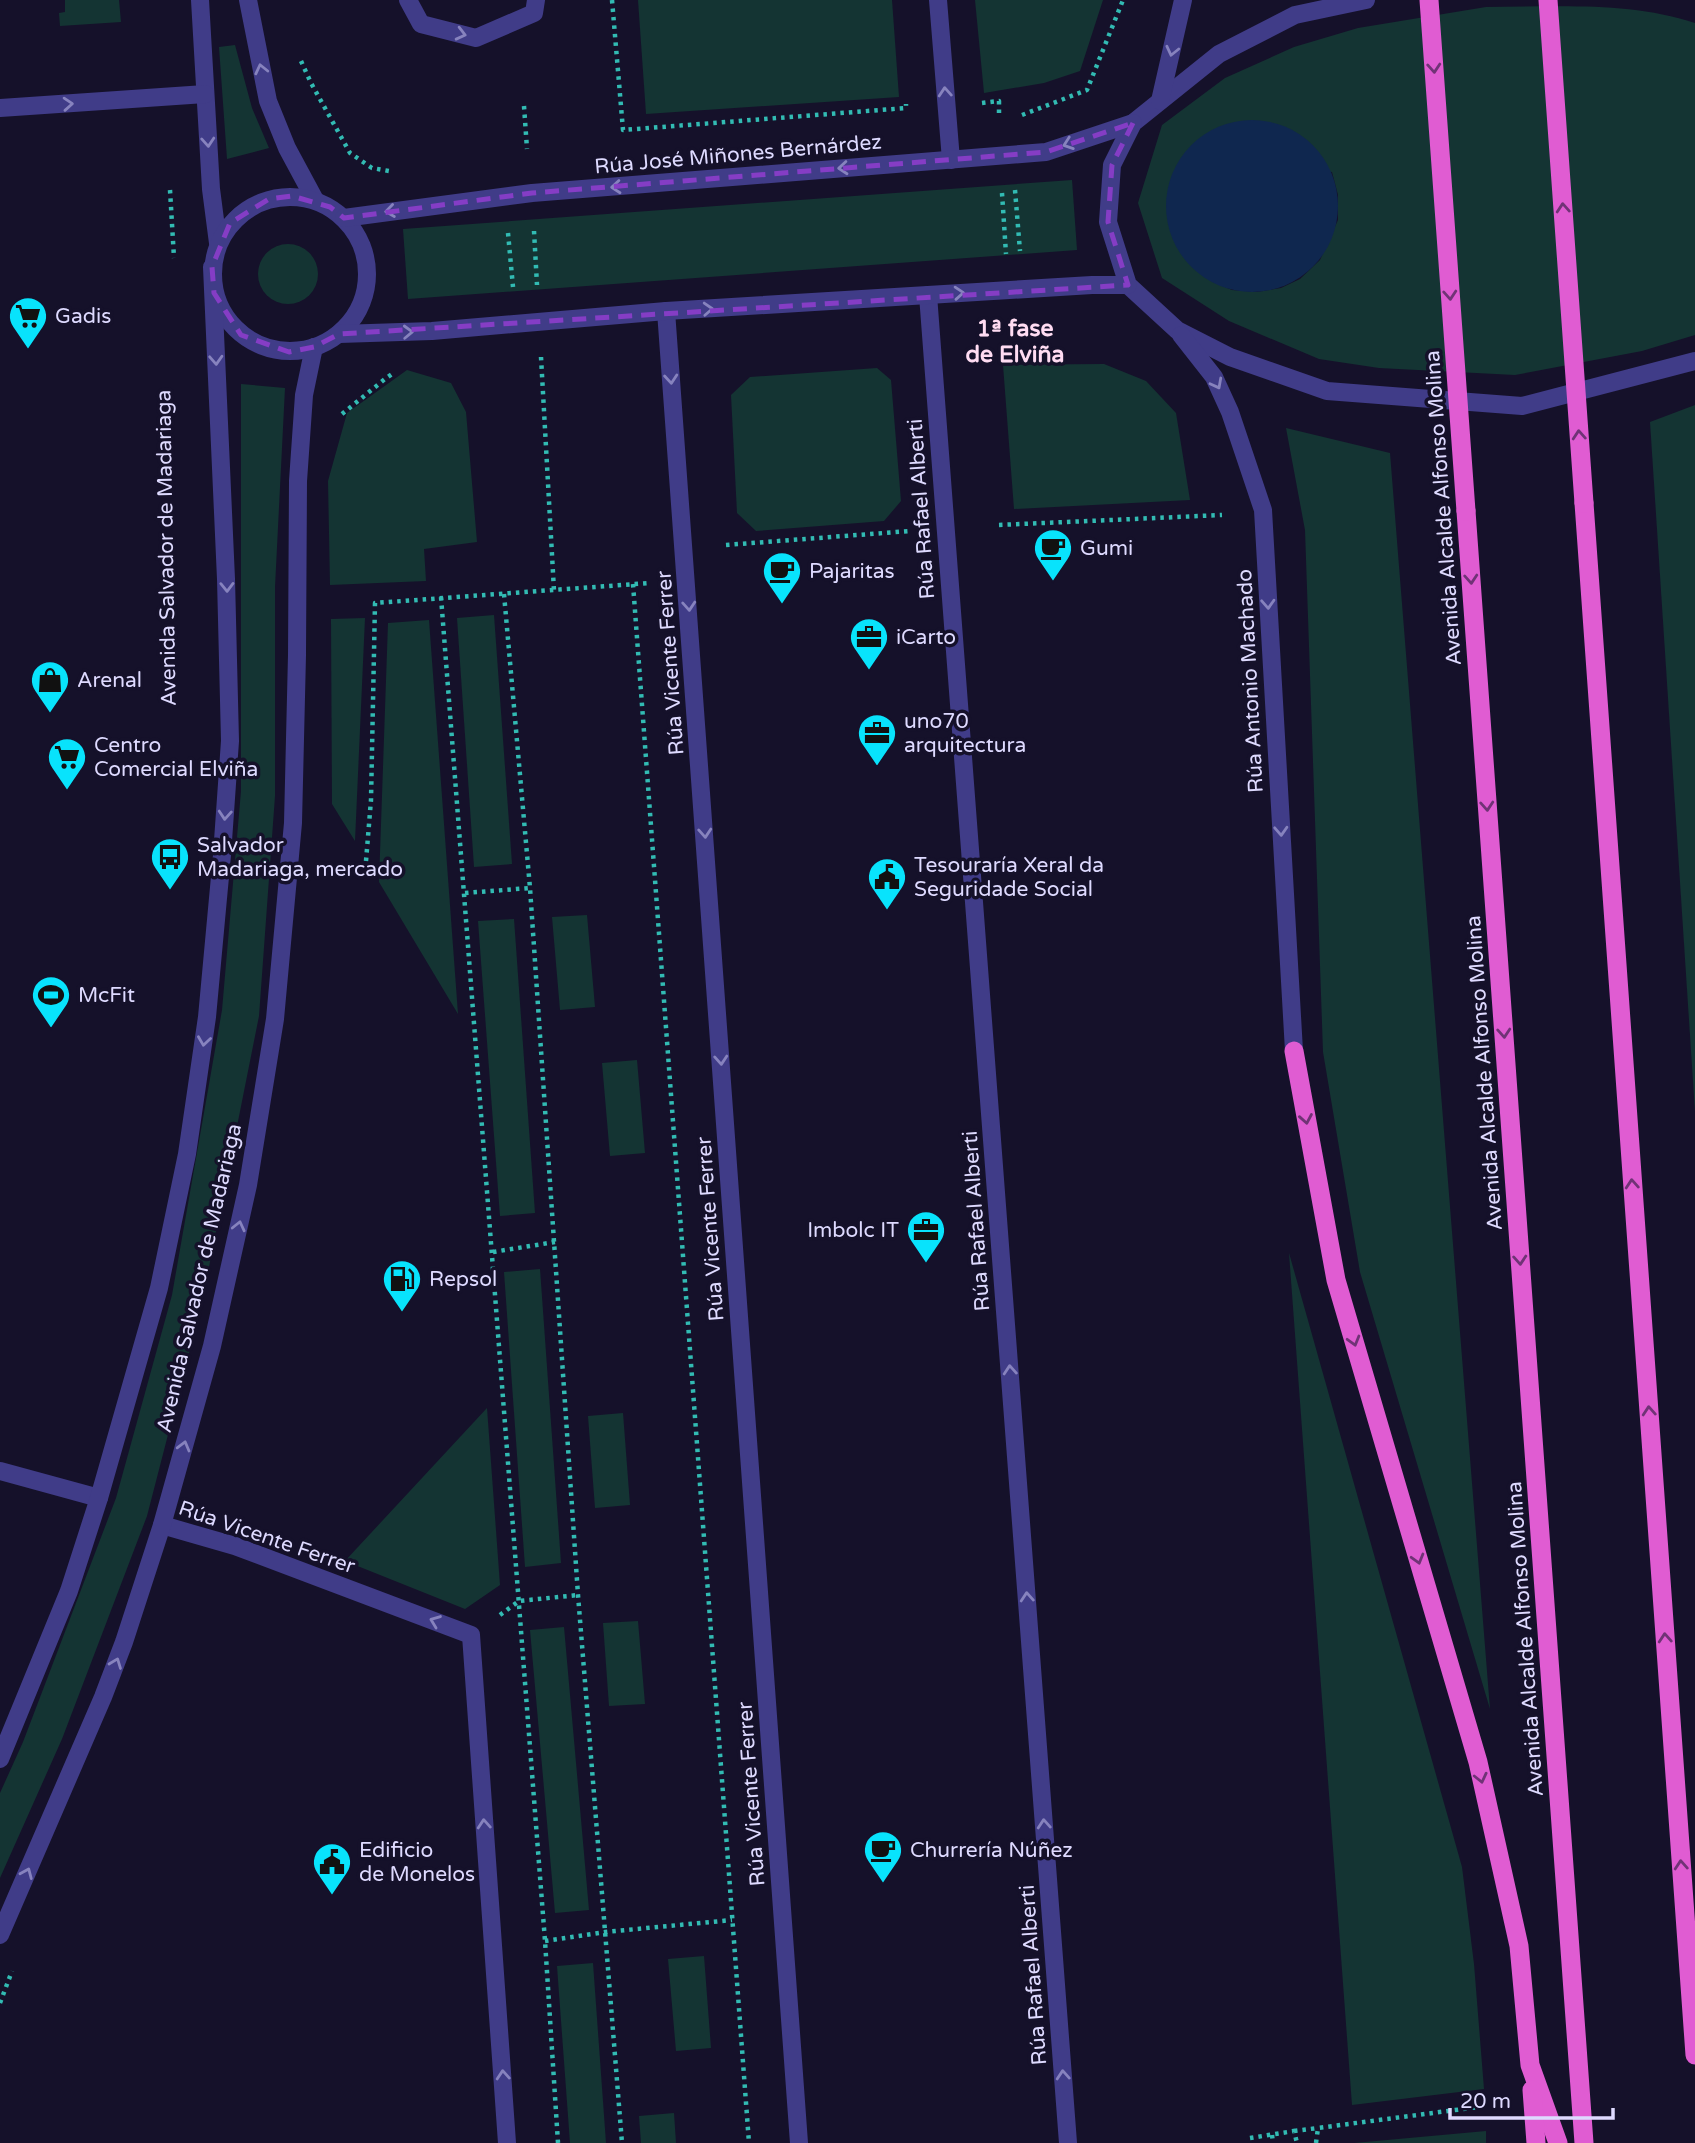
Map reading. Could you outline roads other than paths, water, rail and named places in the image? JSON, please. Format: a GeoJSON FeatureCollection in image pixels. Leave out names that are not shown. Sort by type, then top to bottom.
{"type":"FeatureCollection","features":[{"type":"Feature","properties":{"kind":"highway","name":"Avenida Alcalde Alfonso Molina"},"geometry":{"type":"LineString","coordinates":[[1429,0],[1584,2143]]}},
{"type":"Feature","properties":{"kind":"highway"},"geometry":{"type":"LineString","coordinates":[[1548,0],[1695,2055]]}},
{"type":"Feature","properties":{"kind":"highway"},"geometry":{"type":"LineString","coordinates":[[1294,1051],[1336,1280],[1478,1762],[1519,1946],[1536,2143]]}},
{"type":"Feature","properties":{"kind":"highway"},"geometry":{"type":"LineString","coordinates":[[1530,2064],[1558,2143]]}},
{"type":"Feature","properties":{"kind":"street"},"geometry":{"type":"LineString","coordinates":[[200,0],[211,189],[218,243]]}},
{"type":"Feature","properties":{"kind":"street"},"geometry":{"type":"LineString","coordinates":[[247,0],[268,101],[287,148],[315,200]]}},
{"type":"Feature","properties":{"kind":"street"},"geometry":{"type":"LineString","coordinates":[[408,0],[421,24],[477,38],[534,13],[536,0]]}},
{"type":"Feature","properties":{"kind":"street"},"geometry":{"type":"LineString","coordinates":[[938,0],[951,160]]}},
{"type":"Feature","properties":{"kind":"street"},"geometry":{"type":"LineString","coordinates":[[1160,101],[1184,0]]}},
{"type":"Feature","properties":{"kind":"street"},"geometry":{"type":"LineString","coordinates":[[1366,0],[1295,15],[1219,54],[1133,123],[1112,165],[1108,222],[1128,285],[1177,330],[1230,357],[1327,391],[1522,405],[1695,361]]}},
{"type":"Feature","properties":{"kind":"street"},"geometry":{"type":"LineString","coordinates":[[0,108],[205,94]]}},
{"type":"Feature","properties":{"kind":"street","name":"Rúa José Miñones Bernárdez"},"geometry":{"type":"LineString","coordinates":[[344,218],[505,196],[1046,152],[1133,123]]}},
{"type":"Feature","properties":{"kind":"street"},"geometry":{"type":"LineString","coordinates":[[292,196],[315,200],[344,218],[359,239],[367,263],[366,290],[356,314],[339,334],[314,348],[289,352],[264,347],[241,335],[224,316],[214,293],[212,267],[218,243],[230,223],[247,208],[269,199],[292,196]]}},
{"type":"Feature","properties":{"kind":"street","name":"Avenida Salvador de Madariaga"},"geometry":{"type":"LineString","coordinates":[[0,1759],[69,1591],[99,1498],[159,1288],[187,1154],[207,1017],[230,741],[226,579],[212,267]]}},
{"type":"Feature","properties":{"kind":"street"},"geometry":{"type":"LineString","coordinates":[[339,334],[432,331],[666,311],[1128,285]]}},
{"type":"Feature","properties":{"kind":"street","name":"Rúa Rafael Alberti"},"geometry":{"type":"LineString","coordinates":[[928,295],[1068,2143]]}},
{"type":"Feature","properties":{"kind":"street","name":"Rúa Vicente Ferrer"},"geometry":{"type":"LineString","coordinates":[[666,311],[799,2143]]}},
{"type":"Feature","properties":{"kind":"street","name":"Rúa Antonio Machado"},"geometry":{"type":"LineString","coordinates":[[1177,330],[1214,377],[1220,389],[1262,510],[1294,1051]]}},
{"type":"Feature","properties":{"kind":"street","name":"Avenida Salvador de Madariaga"},"geometry":{"type":"LineString","coordinates":[[0,1936],[124,1642],[162,1525],[212,1346],[248,1185],[275,1019],[293,823],[298,481],[304,395],[314,348]]}},
{"type":"Feature","properties":{"kind":"street"},"geometry":{"type":"LineString","coordinates":[[0,1471],[99,1498]]}},
{"type":"Feature","properties":{"kind":"street","name":"Rúa Vicente Ferrer"},"geometry":{"type":"LineString","coordinates":[[162,1525],[235,1546],[471,1635],[507,2143]]}},
{"type":"Feature","properties":{"kind":"water"},"geometry":{"type":"Polygon","coordinates":[[[1252,120],[1285,127],[1313,145],[1331,173],[1338,206],[1331,239],[1313,267],[1285,285],[1252,292],[1219,285],[1191,267],[1173,239],[1166,206],[1173,173],[1191,145],[1219,127],[1252,120]]]}},
{"type":"Feature","properties":{"kind":"place","name":"Gadis"},"geometry":{"type":"Point","coordinates":[28,350]}},
{"type":"Feature","properties":{"kind":"place","name":"Gumi"},"geometry":{"type":"Point","coordinates":[1053,582]}},
{"type":"Feature","properties":{"kind":"place","name":"Pajaritas"},"geometry":{"type":"Point","coordinates":[782,605]}},
{"type":"Feature","properties":{"kind":"place","name":"iCarto"},"geometry":{"type":"Point","coordinates":[869,671]}},
{"type":"Feature","properties":{"kind":"place","name":"Arenal"},"geometry":{"type":"Point","coordinates":[50,714]}},
{"type":"Feature","properties":{"kind":"place","name":"uno70 arquitectura"},"geometry":{"type":"Point","coordinates":[877,767]}},
{"type":"Feature","properties":{"kind":"place","name":"Centro Comercial Elviña"},"geometry":{"type":"Point","coordinates":[67,791]}},
{"type":"Feature","properties":{"kind":"place","name":"Salvador Madariaga, mercado"},"geometry":{"type":"Point","coordinates":[170,891]}},
{"type":"Feature","properties":{"kind":"place","name":"Tesouraría Xeral da Seguridade Social"},"geometry":{"type":"Point","coordinates":[887,911]}},
{"type":"Feature","properties":{"kind":"place","name":"McFit"},"geometry":{"type":"Point","coordinates":[51,1029]}},
{"type":"Feature","properties":{"kind":"place","name":"Imbolc IT"},"geometry":{"type":"Point","coordinates":[926,1264]}},
{"type":"Feature","properties":{"kind":"place","name":"Repsol"},"geometry":{"type":"Point","coordinates":[402,1313]}},
{"type":"Feature","properties":{"kind":"place","name":"Churrería Núñez"},"geometry":{"type":"Point","coordinates":[883,1884]}},
{"type":"Feature","properties":{"kind":"place","name":"Edificio de Monelos"},"geometry":{"type":"Point","coordinates":[332,1896]}},
{"type":"Feature","properties":{"kind":"district","name":"1ª fase de Elviña"},"geometry":{"type":"Point","coordinates":[1015,341]}}]}
